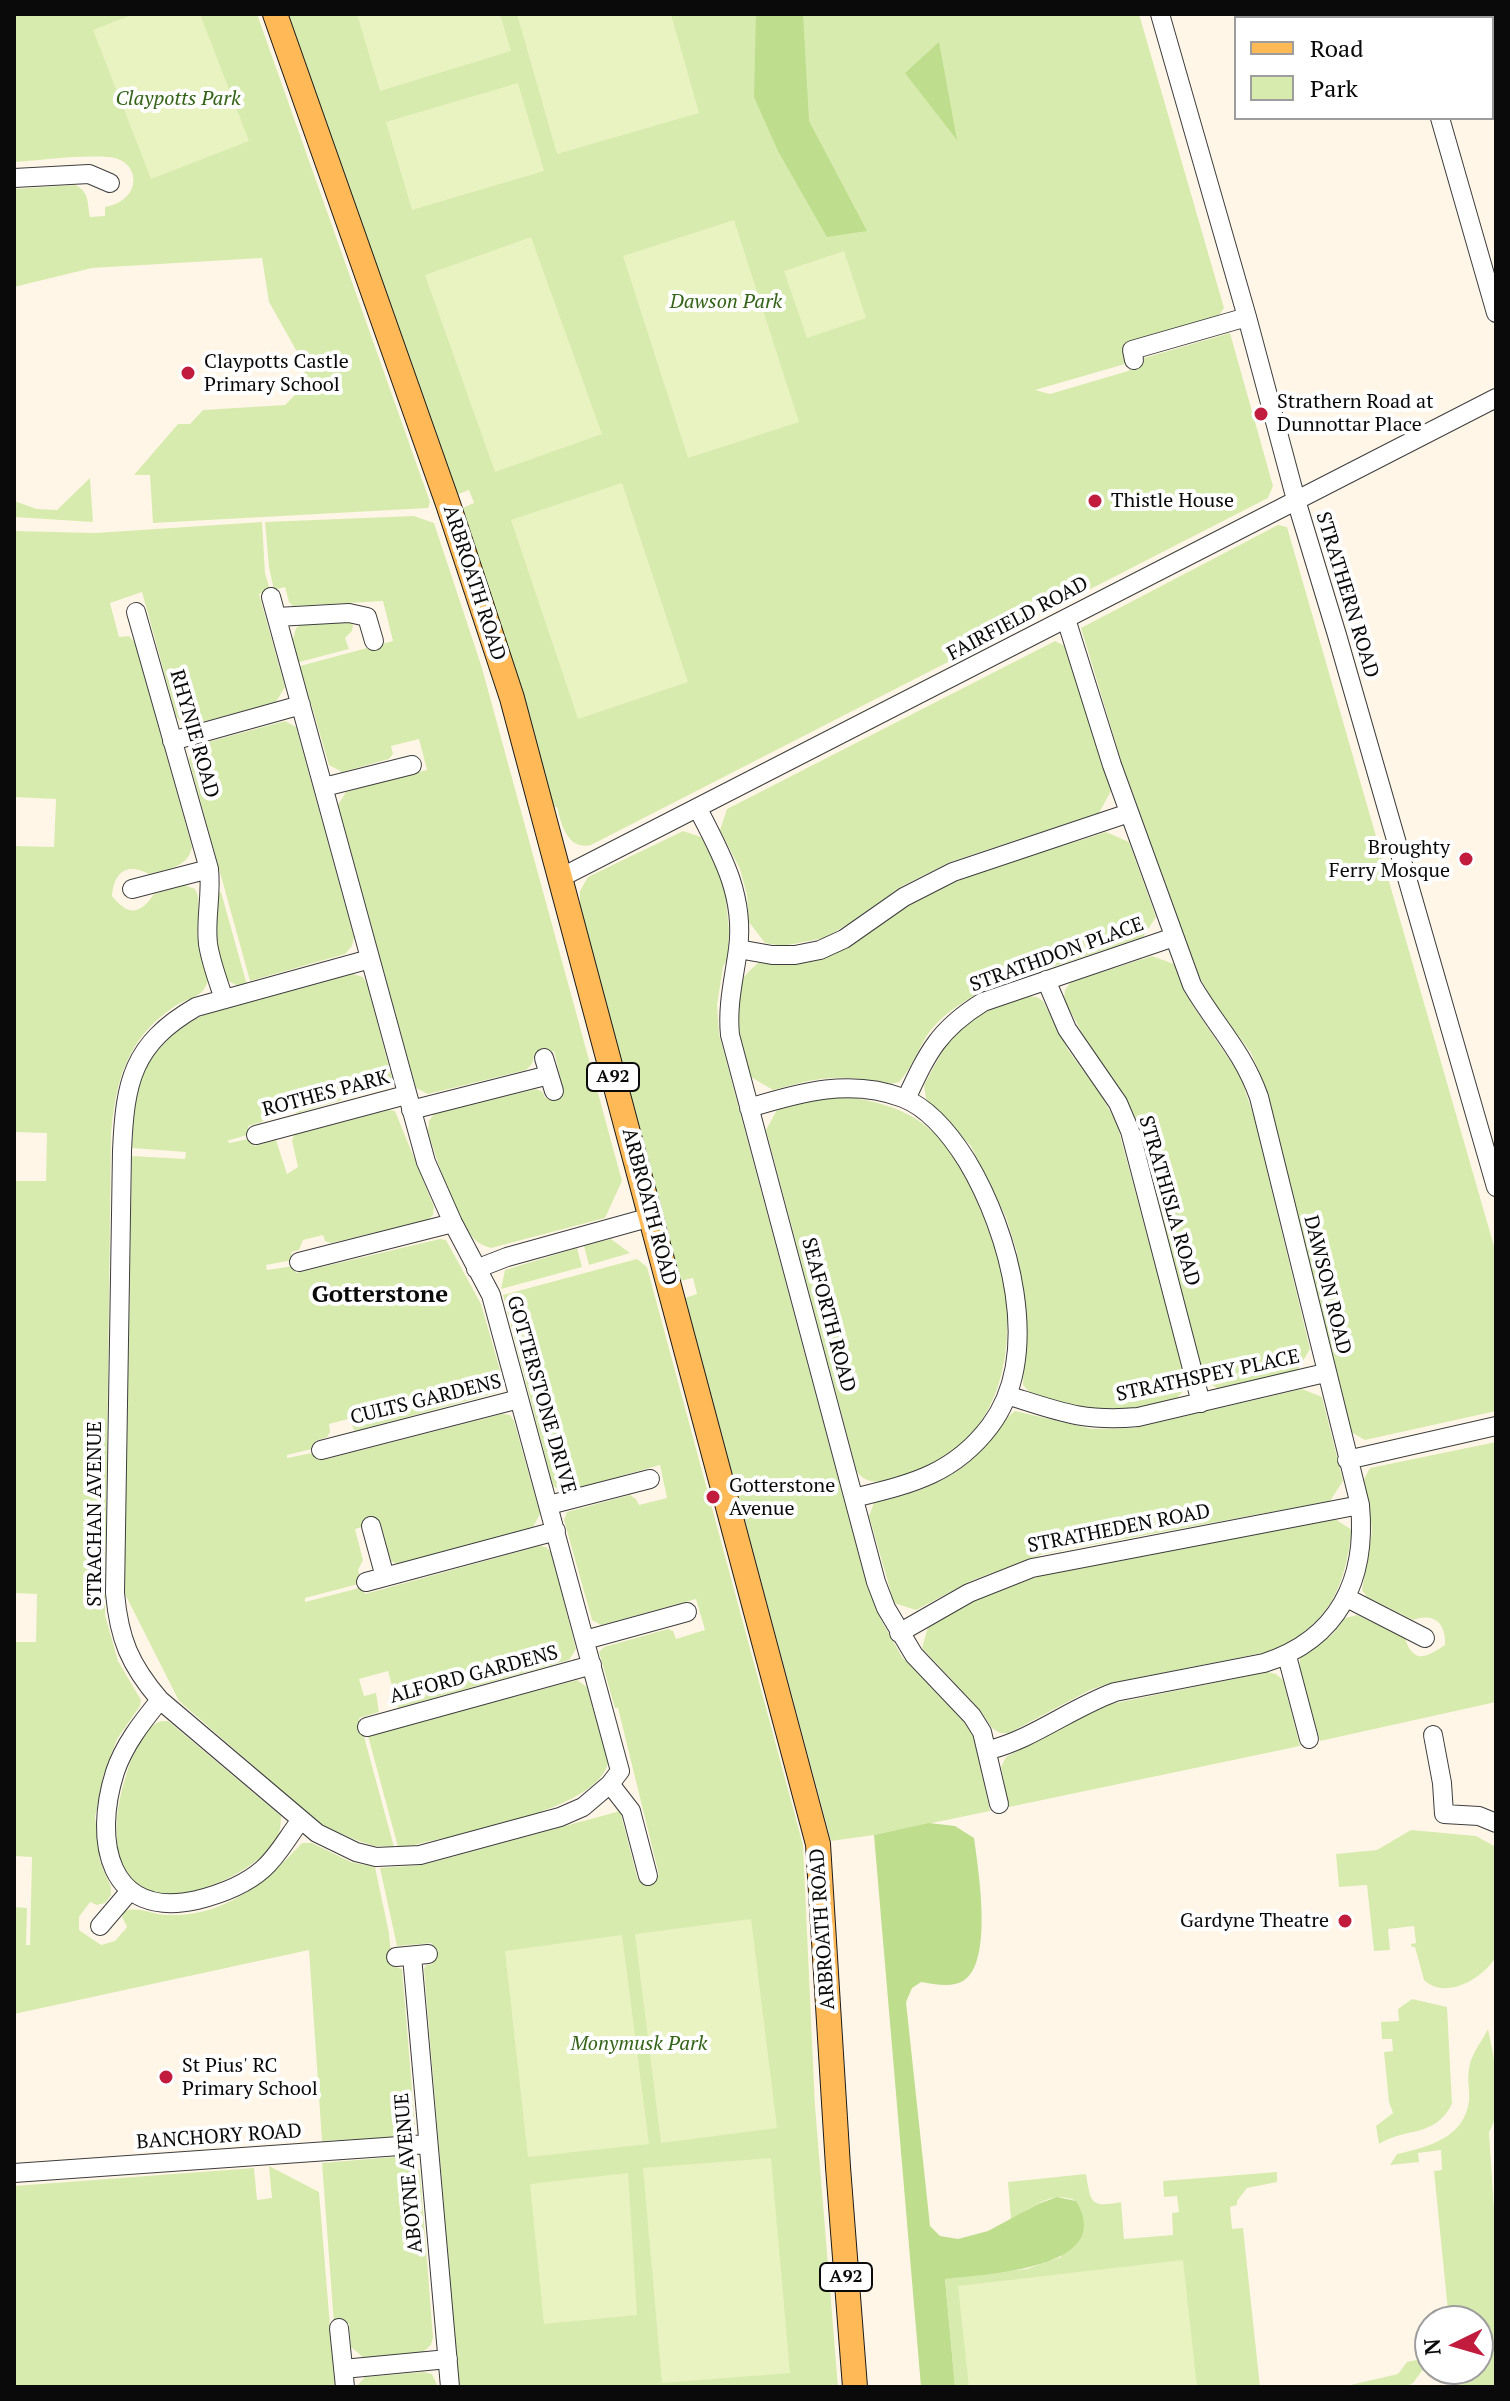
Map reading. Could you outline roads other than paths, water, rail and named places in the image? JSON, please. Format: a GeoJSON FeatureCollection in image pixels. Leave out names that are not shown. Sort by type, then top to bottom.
{"type":"FeatureCollection","features":[{"type":"Feature","properties":{"kind":"main road","name":"ARBROATH ROAD"},"geometry":{"type":"LineString","coordinates":[[275,14],[453,519],[512,698],[818,1844],[855,2387]]}},
{"type":"Feature","properties":{"kind":"street","name":"STRATHERN ROAD"},"geometry":{"type":"LineString","coordinates":[[1160,14],[1296,500],[1496,1187]]}},
{"type":"Feature","properties":{"kind":"street"},"geometry":{"type":"LineString","coordinates":[[1441,120],[1496,313]]}},
{"type":"Feature","properties":{"kind":"street"},"geometry":{"type":"LineString","coordinates":[[14,178],[89,174],[110,183]]}},
{"type":"Feature","properties":{"kind":"street"},"geometry":{"type":"LineString","coordinates":[[1134,360],[1132,350],[1247,317]]}},
{"type":"Feature","properties":{"kind":"street","name":"FAIRFIELD ROAD"},"geometry":{"type":"LineString","coordinates":[[560,878],[1496,398]]}},
{"type":"Feature","properties":{"kind":"street","name":"GOTTERSTONE DRIVE"},"geometry":{"type":"LineString","coordinates":[[271,597],[426,1162],[453,1223],[491,1295],[620,1771],[610,1784]]}},
{"type":"Feature","properties":{"kind":"street","name":"RHYNIE ROAD"},"geometry":{"type":"LineString","coordinates":[[136,612],[209,869],[208,946],[224,999]]}},
{"type":"Feature","properties":{"kind":"street"},"geometry":{"type":"LineString","coordinates":[[277,617],[349,613],[367,617],[374,641]]}},
{"type":"Feature","properties":{"kind":"street","name":"DAWSON ROAD"},"geometry":{"type":"LineString","coordinates":[[989,1750],[1005,1746],[1094,1699],[1115,1692],[1287,1656],[1309,1642],[1330,1622],[1347,1598],[1359,1562],[1362,1533],[1360,1505],[1259,1097],[1236,1048],[1192,985],[1129,813],[1066,619]]}},
{"type":"Feature","properties":{"kind":"street"},"geometry":{"type":"LineString","coordinates":[[172,741],[301,705]]}},
{"type":"Feature","properties":{"kind":"street"},"geometry":{"type":"LineString","coordinates":[[324,787],[412,765]]}},
{"type":"Feature","properties":{"kind":"street","name":"SEAFORTH ROAD"},"geometry":{"type":"LineString","coordinates":[[698,809],[737,893],[740,918],[728,1014],[730,1035],[876,1582],[899,1633],[914,1655],[972,1716],[982,1732],[989,1750],[999,1804]]}},
{"type":"Feature","properties":{"kind":"street"},"geometry":{"type":"LineString","coordinates":[[738,949],[772,955],[820,950],[844,939],[904,897],[953,872],[1129,813]]}},
{"type":"Feature","properties":{"kind":"street"},"geometry":{"type":"LineString","coordinates":[[132,889],[209,869]]}},
{"type":"Feature","properties":{"kind":"street","name":"STRATHDON PLACE"},"geometry":{"type":"LineString","coordinates":[[906,1099],[927,1055],[941,1034],[961,1015],[983,1002],[1174,937]]}},
{"type":"Feature","properties":{"kind":"street","name":"STRACHAN AVENUE"},"geometry":{"type":"LineString","coordinates":[[370,959],[196,1007],[173,1020],[150,1044],[132,1072],[124,1103],[115,1593],[117,1619],[124,1645],[138,1675],[160,1700],[317,1833],[356,1852],[376,1857],[420,1855],[560,1817],[583,1807],[610,1784]]}},
{"type":"Feature","properties":{"kind":"street","name":"STRATHISLA ROAD"},"geometry":{"type":"LineString","coordinates":[[1046,980],[1067,1029],[1118,1103],[1130,1131],[1201,1403]]}},
{"type":"Feature","properties":{"kind":"street","name":"ROTHES PARK"},"geometry":{"type":"LineString","coordinates":[[256,1135],[549,1074]]}},
{"type":"Feature","properties":{"kind":"street"},"geometry":{"type":"LineString","coordinates":[[749,1108],[816,1089],[843,1086],[906,1099],[931,1116],[953,1139],[990,1204],[1006,1247],[1014,1291],[1015,1363],[1007,1395],[992,1424],[969,1452],[941,1471],[913,1483],[854,1498]]}},
{"type":"Feature","properties":{"kind":"street"},"geometry":{"type":"LineString","coordinates":[[476,1269],[507,1257],[651,1217]]}},
{"type":"Feature","properties":{"kind":"street"},"geometry":{"type":"LineString","coordinates":[[313,1239],[308,1260],[453,1223]]}},
{"type":"Feature","properties":{"kind":"street","name":"STRATHSPEY PLACE"},"geometry":{"type":"LineString","coordinates":[[1007,1395],[1072,1416],[1106,1420],[1138,1417],[1325,1373]]}},
{"type":"Feature","properties":{"kind":"street","name":"CULTS GARDENS"},"geometry":{"type":"LineString","coordinates":[[321,1450],[341,1435],[519,1399]]}},
{"type":"Feature","properties":{"kind":"street"},"geometry":{"type":"LineString","coordinates":[[1347,1460],[1496,1426]]}},
{"type":"Feature","properties":{"kind":"street"},"geometry":{"type":"LineString","coordinates":[[549,1505],[650,1479]]}},
{"type":"Feature","properties":{"kind":"street","name":"STRATHEDEN ROAD"},"geometry":{"type":"LineString","coordinates":[[899,1633],[969,1593],[1032,1568],[1360,1505]]}},
{"type":"Feature","properties":{"kind":"street"},"geometry":{"type":"LineString","coordinates":[[371,1526],[385,1577]]}},
{"type":"Feature","properties":{"kind":"street"},"geometry":{"type":"LineString","coordinates":[[366,1582],[556,1531]]}},
{"type":"Feature","properties":{"kind":"street"},"geometry":{"type":"LineString","coordinates":[[1347,1598],[1425,1638]]}},
{"type":"Feature","properties":{"kind":"street"},"geometry":{"type":"LineString","coordinates":[[585,1640],[687,1612]]}},
{"type":"Feature","properties":{"kind":"street"},"geometry":{"type":"LineString","coordinates":[[1287,1656],[1309,1739]]}},
{"type":"Feature","properties":{"kind":"street","name":"ALFORD GARDENS"},"geometry":{"type":"LineString","coordinates":[[367,1727],[592,1665]]}},
{"type":"Feature","properties":{"kind":"street"},"geometry":{"type":"LineString","coordinates":[[160,1700],[129,1740],[115,1773],[107,1809],[106,1841],[113,1869],[129,1892],[151,1903],[180,1904],[238,1886],[262,1869],[301,1820]]}},
{"type":"Feature","properties":{"kind":"street"},"geometry":{"type":"LineString","coordinates":[[1433,1735],[1444,1814],[1479,1816],[1496,1823]]}},
{"type":"Feature","properties":{"kind":"street"},"geometry":{"type":"LineString","coordinates":[[610,1784],[631,1811],[648,1876]]}},
{"type":"Feature","properties":{"kind":"street"},"geometry":{"type":"LineString","coordinates":[[100,1926],[129,1892]]}},
{"type":"Feature","properties":{"kind":"street","name":"ABOYNE AVENUE"},"geometry":{"type":"LineString","coordinates":[[412,1956],[450,2387]]}},
{"type":"Feature","properties":{"kind":"street","name":"BANCHORY ROAD"},"geometry":{"type":"LineString","coordinates":[[14,2173],[428,2144]]}},
{"type":"Feature","properties":{"kind":"street"},"geometry":{"type":"LineString","coordinates":[[339,2328],[344,2378],[448,2359]]}},
{"type":"Feature","properties":{"kind":"place","name":"Claypotts Castle Primary School"},"geometry":{"type":"Point","coordinates":[188,373]}},
{"type":"Feature","properties":{"kind":"place","name":"Strathern Road at Dunnottar Place"},"geometry":{"type":"Point","coordinates":[1261,414]}},
{"type":"Feature","properties":{"kind":"place","name":"Thistle House"},"geometry":{"type":"Point","coordinates":[1095,501]}},
{"type":"Feature","properties":{"kind":"place","name":"Broughty Ferry Mosque"},"geometry":{"type":"Point","coordinates":[1466,859]}},
{"type":"Feature","properties":{"kind":"place","name":"Gotterstone Avenue"},"geometry":{"type":"Point","coordinates":[713,1497]}},
{"type":"Feature","properties":{"kind":"place","name":"Gardyne Theatre"},"geometry":{"type":"Point","coordinates":[1345,1921]}},
{"type":"Feature","properties":{"kind":"place","name":"St Pius' RC Primary School"},"geometry":{"type":"Point","coordinates":[166,2077]}},
{"type":"Feature","properties":{"kind":"district","name":"Gotterstone"},"geometry":{"type":"Point","coordinates":[380,1295]}},
{"type":"Feature","properties":{"kind":"park label","name":"Claypotts Park"},"geometry":{"type":"Point","coordinates":[178,99]}},
{"type":"Feature","properties":{"kind":"park label","name":"Dawson Park"},"geometry":{"type":"Point","coordinates":[726,302]}},
{"type":"Feature","properties":{"kind":"park label","name":"Monymusk Park"},"geometry":{"type":"Point","coordinates":[639,2044]}}]}
